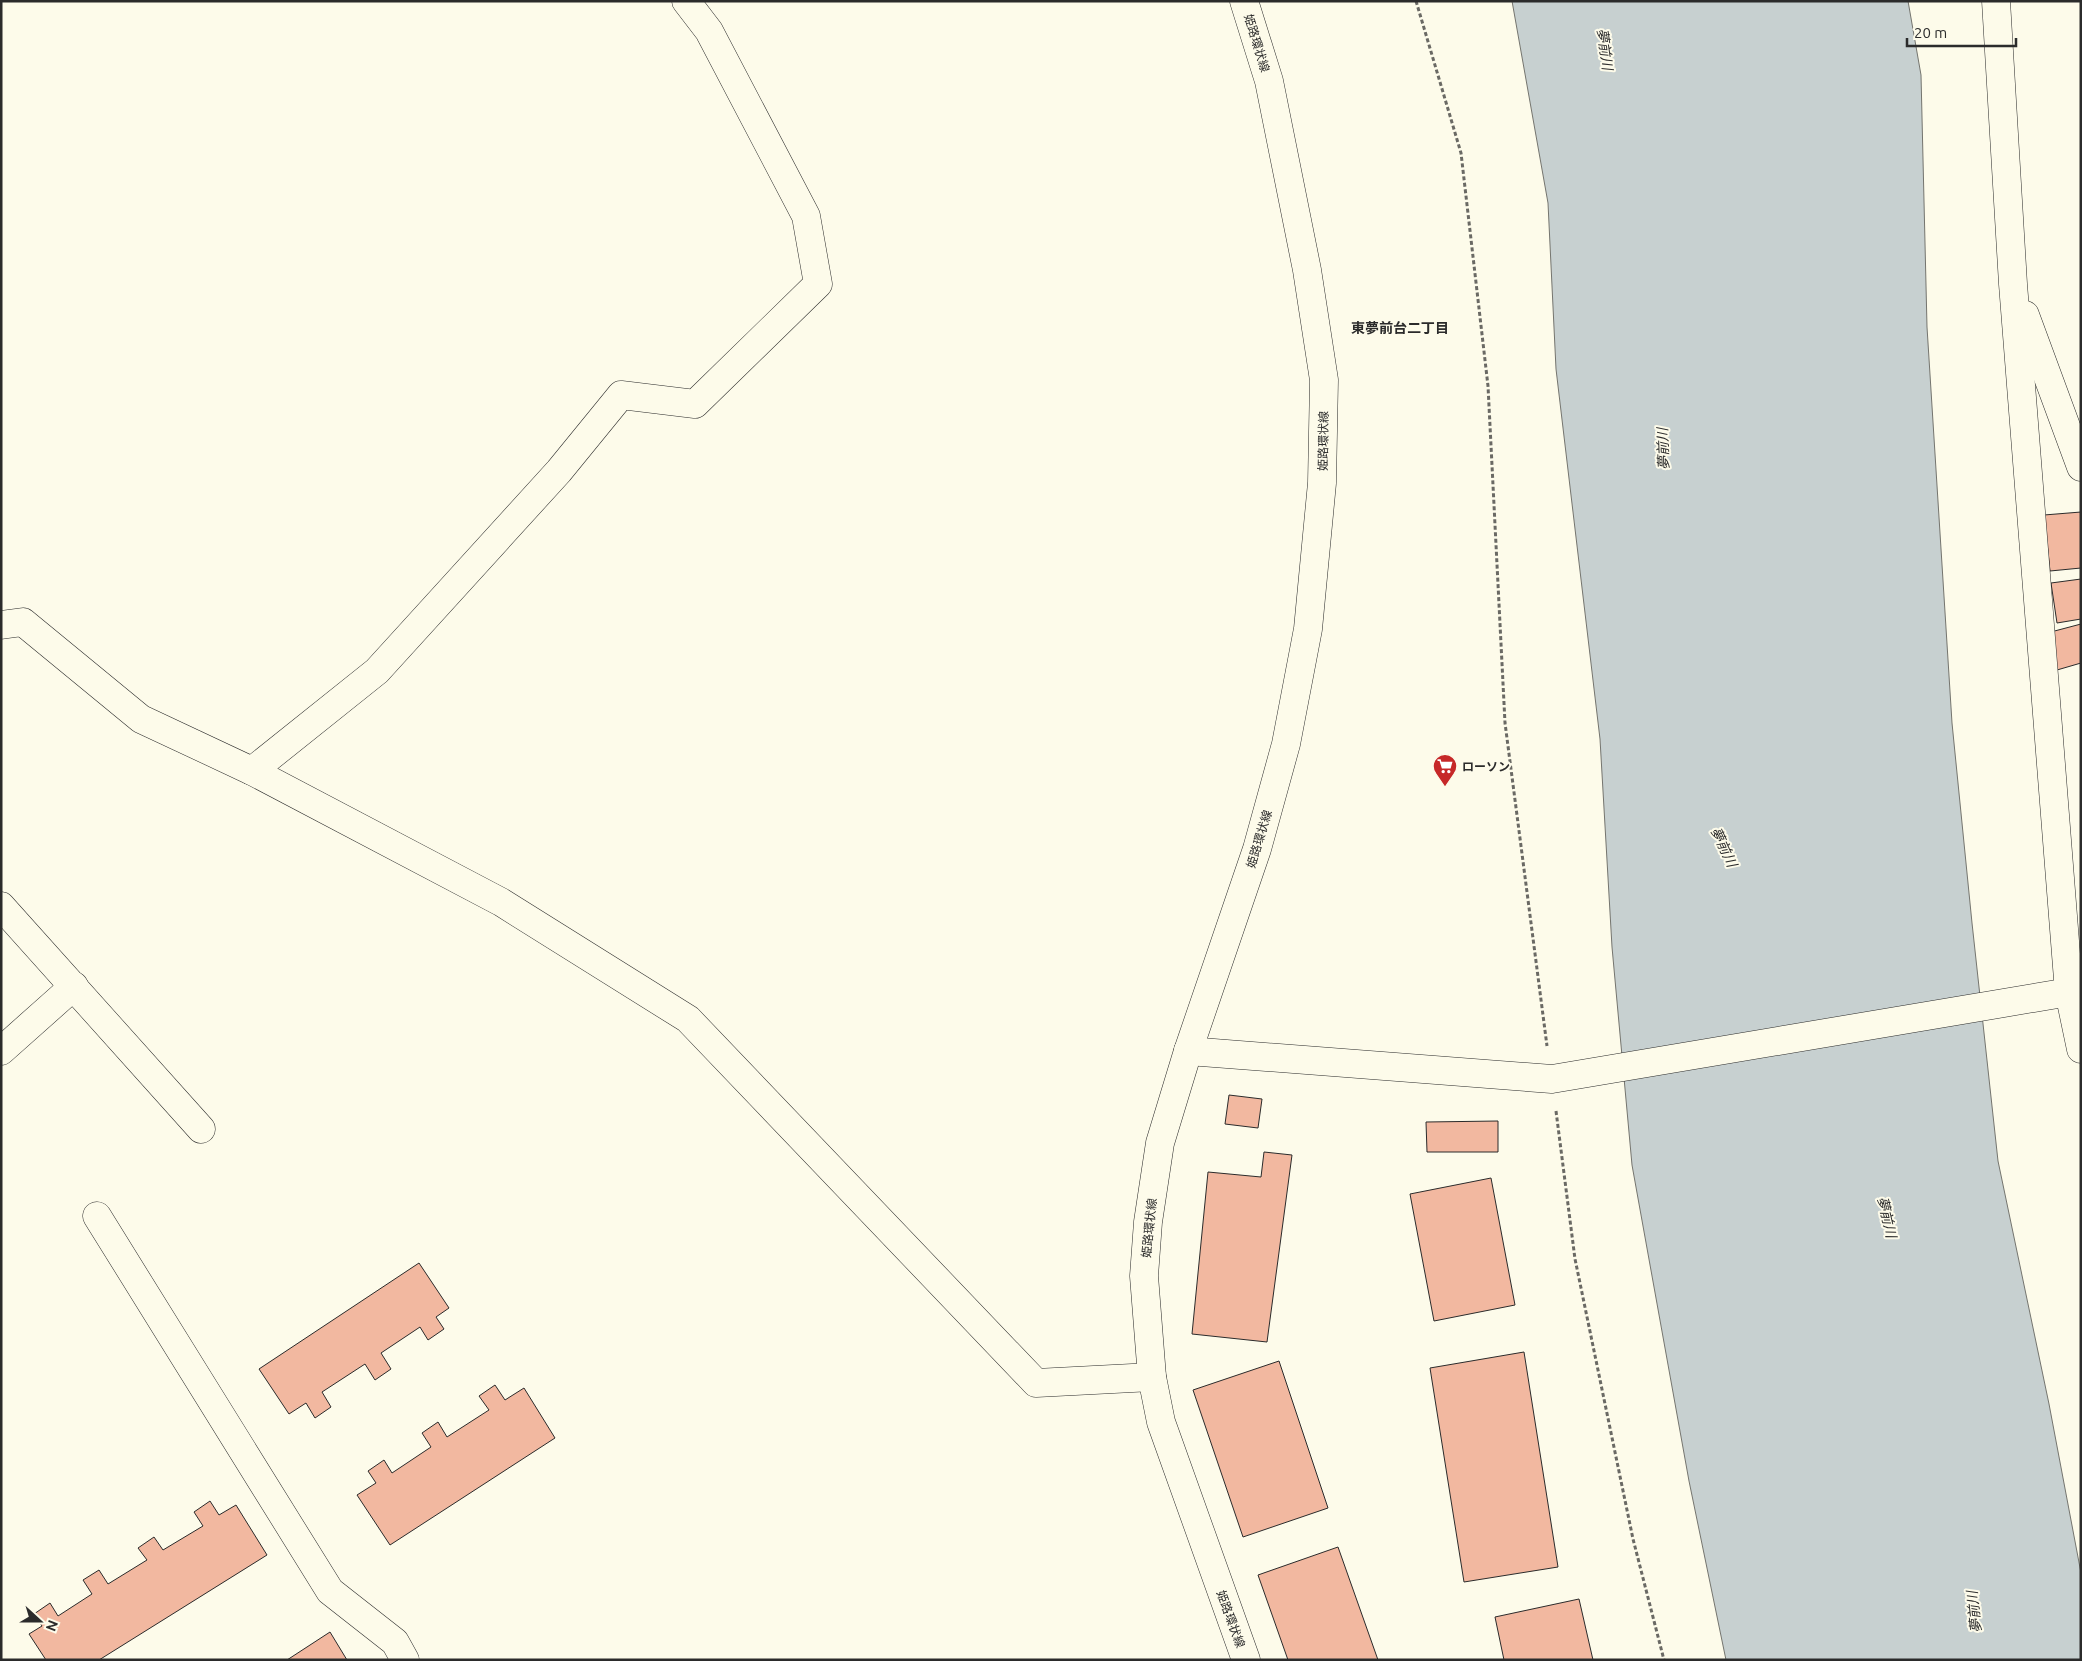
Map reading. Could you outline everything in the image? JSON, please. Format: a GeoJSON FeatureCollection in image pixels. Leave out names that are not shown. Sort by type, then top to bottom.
{"type":"FeatureCollection","features":[{"type":"Feature","properties":{"kind":"street"},"geometry":{"type":"LineString","coordinates":[[252,771],[377,671],[559,471],[621,395],[695,404],[818,284],[806,216],[709,31],[686,1]]}},
{"type":"Feature","properties":{"kind":"street","name":"姫路環状線"},"geometry":{"type":"LineString","coordinates":[[1244,1],[1269,81],[1308,279],[1324,380],[1322,483],[1308,629],[1286,744],[1258,849],[1188,1051],[1160,1143],[1148,1222],[1144,1276],[1152,1377],[1161,1422],[1246,1660]]}},
{"type":"Feature","properties":{"kind":"street"},"geometry":{"type":"LineString","coordinates":[[1996,1],[2013,284],[2081,1049]]}},
{"type":"Feature","properties":{"kind":"street"},"geometry":{"type":"LineString","coordinates":[[2013,284],[2081,467]]}},
{"type":"Feature","properties":{"kind":"street"},"geometry":{"type":"LineString","coordinates":[[1,625],[23,622],[141,719],[252,771],[501,902],[688,1019],[1036,1383],[1152,1377]]}},
{"type":"Feature","properties":{"kind":"street"},"geometry":{"type":"LineString","coordinates":[[1,906],[200,1129]]}},
{"type":"Feature","properties":{"kind":"street"},"geometry":{"type":"LineString","coordinates":[[1,1051],[74,986]]}},
{"type":"Feature","properties":{"kind":"street"},"geometry":{"type":"LineString","coordinates":[[1188,1051],[1552,1079],[2075,991]]}},
{"type":"Feature","properties":{"kind":"street"},"geometry":{"type":"LineString","coordinates":[[97,1216],[330,1591],[395,1642],[405,1660]]}},
{"type":"Feature","properties":{"kind":"path"},"geometry":{"type":"LineString","coordinates":[[1416,1],[1461,153],[1488,386],[1505,722],[1575,1259],[1633,1539],[1664,1660]]}},
{"type":"Feature","properties":{"kind":"water","name":"夢前川"},"geometry":{"type":"Polygon","coordinates":[[[1512,1],[1908,1],[1921,75],[1927,327],[1952,723],[1972,923],[1998,1161],[2049,1404],[2081,1573],[2081,1660],[1726,1660],[1689,1481],[1632,1165],[1612,947],[1600,739],[1556,369],[1548,203],[1512,1]]]}},
{"type":"Feature","properties":{"kind":"building"},"geometry":{"type":"Polygon","coordinates":[[[2081,512],[2081,568],[2050,571],[2044,515],[2081,512]]]}},
{"type":"Feature","properties":{"kind":"building"},"geometry":{"type":"Polygon","coordinates":[[[2081,579],[2081,619],[2057,623],[2051,583],[2081,579]]]}},
{"type":"Feature","properties":{"kind":"building"},"geometry":{"type":"Polygon","coordinates":[[[2081,624],[2081,663],[2057,670],[2047,633],[2081,624]]]}},
{"type":"Feature","properties":{"kind":"building"},"geometry":{"type":"Polygon","coordinates":[[[1229,1095],[1262,1099],[1258,1128],[1225,1124],[1229,1095]]]}},
{"type":"Feature","properties":{"kind":"building"},"geometry":{"type":"Polygon","coordinates":[[[1498,1121],[1498,1152],[1427,1152],[1426,1122],[1498,1121]]]}},
{"type":"Feature","properties":{"kind":"building"},"geometry":{"type":"Polygon","coordinates":[[[1264,1152],[1292,1155],[1267,1342],[1192,1334],[1208,1172],[1261,1177],[1264,1152]]]}},
{"type":"Feature","properties":{"kind":"building"},"geometry":{"type":"Polygon","coordinates":[[[1491,1178],[1515,1305],[1434,1321],[1410,1194],[1491,1178]]]}},
{"type":"Feature","properties":{"kind":"building"},"geometry":{"type":"Polygon","coordinates":[[[419,1263],[449,1308],[436,1317],[444,1329],[428,1340],[420,1327],[381,1353],[391,1369],[375,1380],[365,1364],[322,1392],[331,1407],[315,1418],[306,1403],[289,1414],[259,1369],[419,1263]]]}},
{"type":"Feature","properties":{"kind":"building"},"geometry":{"type":"Polygon","coordinates":[[[1524,1352],[1558,1567],[1464,1582],[1430,1368],[1524,1352]]]}},
{"type":"Feature","properties":{"kind":"building"},"geometry":{"type":"Polygon","coordinates":[[[1279,1361],[1328,1508],[1243,1537],[1193,1390],[1279,1361]]]}},
{"type":"Feature","properties":{"kind":"building"},"geometry":{"type":"Polygon","coordinates":[[[495,1385],[505,1400],[524,1388],[555,1438],[390,1545],[357,1495],[376,1483],[368,1471],[384,1460],[392,1473],[431,1447],[422,1433],[438,1422],[447,1437],[489,1410],[479,1396],[495,1385]]]}},
{"type":"Feature","properties":{"kind":"building"},"geometry":{"type":"Polygon","coordinates":[[[210,1501],[219,1515],[236,1505],[267,1555],[99,1660],[46,1660],[29,1634],[42,1626],[34,1614],[50,1603],[58,1616],[92,1594],[83,1580],[99,1570],[108,1584],[147,1560],[138,1548],[154,1537],[163,1550],[203,1526],[194,1512],[210,1501]]]}},
{"type":"Feature","properties":{"kind":"building"},"geometry":{"type":"Polygon","coordinates":[[[1338,1547],[1378,1660],[1288,1660],[1258,1575],[1338,1547]]]}},
{"type":"Feature","properties":{"kind":"building"},"geometry":{"type":"Polygon","coordinates":[[[1579,1599],[1593,1660],[1504,1660],[1495,1617],[1579,1599]]]}},
{"type":"Feature","properties":{"kind":"building"},"geometry":{"type":"Polygon","coordinates":[[[330,1632],[347,1660],[287,1660],[330,1632]]]}},
{"type":"Feature","properties":{"kind":"place","name":"ローソン"},"geometry":{"type":"Point","coordinates":[1445,787]}},
{"type":"Feature","properties":{"kind":"district","name":"東夢前台二丁目"},"geometry":{"type":"Point","coordinates":[1400,328]}}]}
